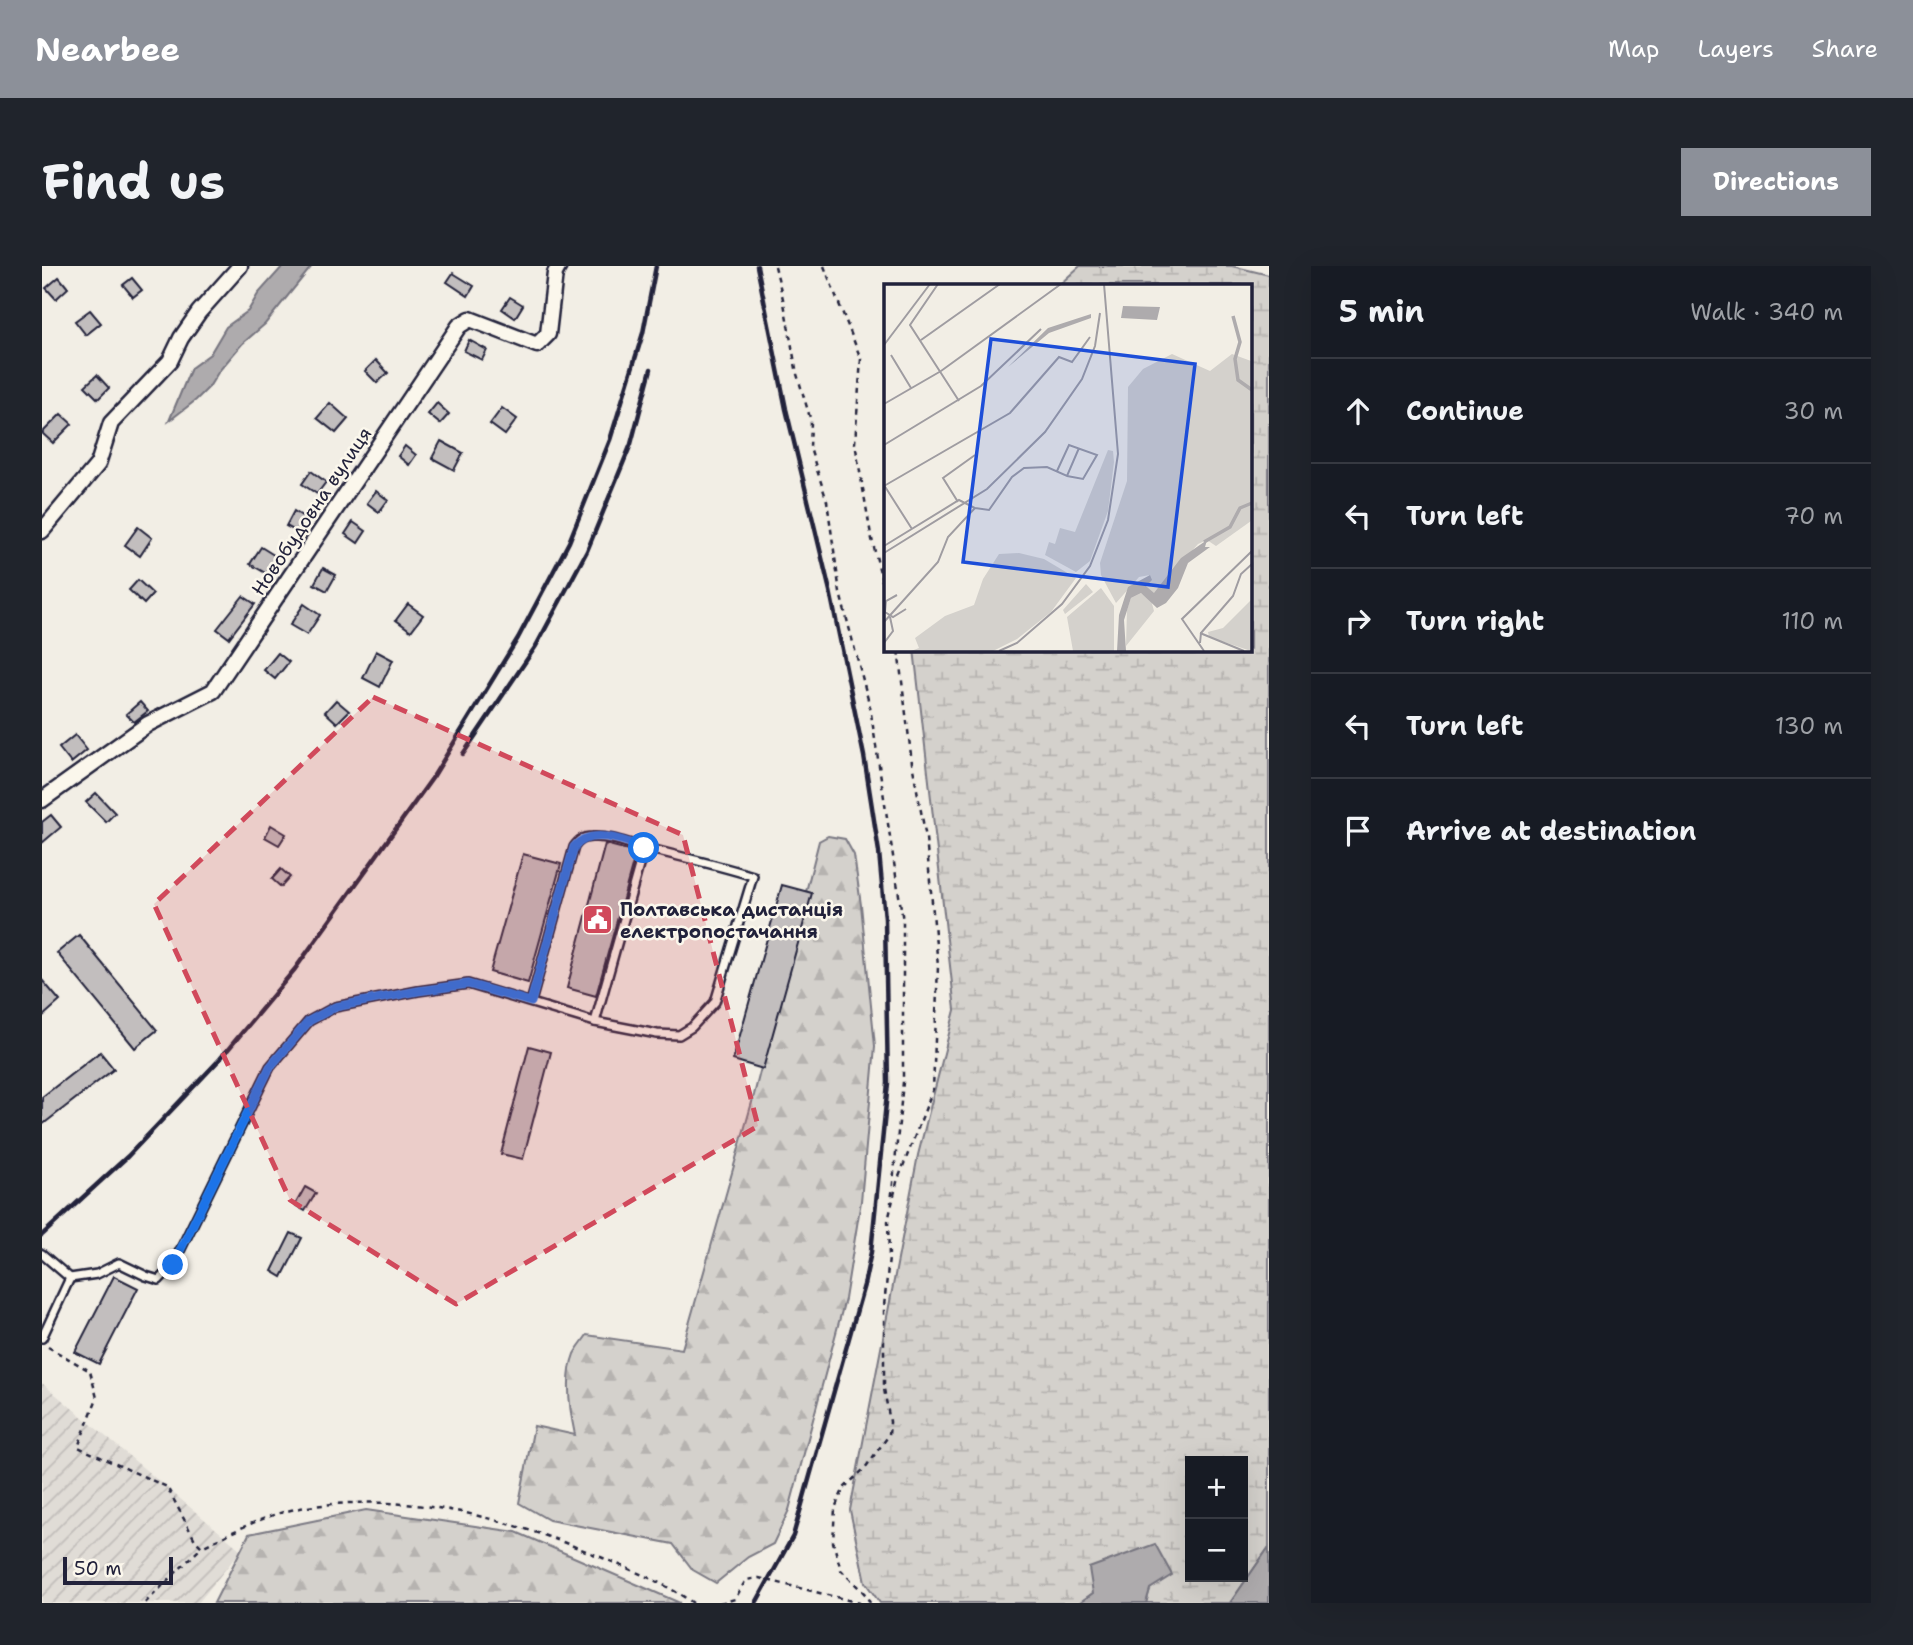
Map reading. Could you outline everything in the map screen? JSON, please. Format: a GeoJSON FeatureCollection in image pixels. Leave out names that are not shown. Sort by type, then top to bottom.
{"type":"FeatureCollection","features":[{"type":"Feature","properties":{"kind":"street"},"geometry":{"type":"LineString","coordinates":[[42,531],[98,464],[111,424],[170,361],[181,338],[199,312],[240,266]]}},
{"type":"Feature","properties":{"kind":"street","name":"Новобудовна вулиця"},"geometry":{"type":"LineString","coordinates":[[42,800],[148,724],[213,691],[459,326],[470,319],[537,345],[548,334],[555,273],[559,266]]}},
{"type":"Feature","properties":{"kind":"lane"},"geometry":{"type":"LineString","coordinates":[[42,1254],[70,1278],[97,1274],[119,1263],[159,1280],[173,1265],[270,1067],[309,1021],[335,1007],[468,984],[595,1022],[657,1034],[679,1035],[692,1027],[716,1002],[754,876],[701,860],[644,848],[616,838],[580,839],[574,847],[531,1002]]}},
{"type":"Feature","properties":{"kind":"lane"},"geometry":{"type":"LineString","coordinates":[[595,1022],[644,848]]}},
{"type":"Feature","properties":{"kind":"lane"},"geometry":{"type":"LineString","coordinates":[[42,1338],[70,1278]]}},
{"type":"Feature","properties":{"kind":"path"},"geometry":{"type":"LineString","coordinates":[[775,266],[785,303],[797,374],[811,421],[810,448],[827,501],[840,593],[870,707],[903,921],[903,1082],[890,1218]]}},
{"type":"Feature","properties":{"kind":"path"},"geometry":{"type":"LineString","coordinates":[[824,266],[860,359],[855,443],[871,535],[884,590]]}},
{"type":"Feature","properties":{"kind":"path"},"geometry":{"type":"LineString","coordinates":[[870,1603],[866,1595],[841,1570],[833,1542],[835,1508],[844,1488],[865,1468],[889,1435],[890,1422],[884,1389],[884,1320],[890,1258],[887,1226],[897,1182],[933,1089],[938,966],[926,838],[912,764],[898,651]]}},
{"type":"Feature","properties":{"kind":"path"},"geometry":{"type":"LineString","coordinates":[[42,1344],[90,1371],[97,1398],[78,1447],[167,1488],[195,1540],[202,1547]]}},
{"type":"Feature","properties":{"kind":"path"},"geometry":{"type":"LineString","coordinates":[[145,1603],[202,1547],[254,1522],[304,1507],[375,1501],[461,1511],[544,1534],[668,1585],[693,1603]]}},
{"type":"Feature","properties":{"kind":"path"},"geometry":{"type":"LineString","coordinates":[[720,1603],[735,1599],[746,1580],[759,1578],[860,1603]]}},
{"type":"Feature","properties":{"kind":"highlighted area"},"geometry":{"type":"Polygon","coordinates":[[[373,697],[683,835],[758,1126],[456,1304],[290,1200],[154,904],[373,697]]]}},
{"type":"Feature","properties":{"kind":"shaded area"},"geometry":{"type":"Polygon","coordinates":[[[283,266],[312,266],[265,324],[242,344],[219,371],[209,387],[169,421],[191,368],[210,354],[226,327],[248,311],[258,294],[283,266]]]}},
{"type":"Feature","properties":{"kind":"shaded area"},"geometry":{"type":"Polygon","coordinates":[[[42,1383],[241,1550],[198,1603],[42,1603],[42,1383]]]}},
{"type":"Feature","properties":{"kind":"shaded area"},"geometry":{"type":"Polygon","coordinates":[[[1155,1544],[1172,1575],[1150,1589],[1146,1603],[1079,1603],[1093,1593],[1089,1568],[1155,1544]]]}},
{"type":"Feature","properties":{"kind":"shaded area"},"geometry":{"type":"Polygon","coordinates":[[[1269,1547],[1269,1603],[1230,1603],[1245,1582],[1248,1582],[1248,1577],[1269,1547]]]}},
{"type":"Feature","properties":{"kind":"green space"},"geometry":{"type":"Polygon","coordinates":[[[1080,266],[1232,266],[1269,275],[1269,1547],[1248,1577],[1248,1456],[1185,1456],[1185,1582],[1245,1582],[1230,1603],[1146,1603],[1150,1589],[1093,1593],[1079,1603],[880,1603],[865,1582],[850,1510],[918,1155],[955,1010],[914,651],[1252,651],[1252,284],[1060,284],[1080,266]]]}},
{"type":"Feature","properties":{"kind":"green space"},"geometry":{"type":"Polygon","coordinates":[[[828,836],[845,839],[854,855],[875,1046],[861,1201],[845,1299],[789,1510],[773,1544],[748,1557],[716,1583],[693,1570],[673,1544],[549,1520],[519,1503],[534,1426],[575,1435],[570,1405],[571,1363],[587,1335],[682,1349],[754,1095],[819,841],[828,836]]]}},
{"type":"Feature","properties":{"kind":"green space"},"geometry":{"type":"Polygon","coordinates":[[[366,1510],[516,1532],[680,1603],[214,1603],[249,1534],[366,1510]]]}},
{"type":"Feature","properties":{"kind":"building"},"geometry":{"type":"Polygon","coordinates":[[[453,273],[474,286],[468,296],[447,282],[453,273]]]}},
{"type":"Feature","properties":{"kind":"building"},"geometry":{"type":"Polygon","coordinates":[[[59,277],[68,288],[56,299],[46,288],[59,277]]]}},
{"type":"Feature","properties":{"kind":"building"},"geometry":{"type":"Polygon","coordinates":[[[132,278],[142,290],[133,297],[123,285],[132,278]]]}},
{"type":"Feature","properties":{"kind":"building"},"geometry":{"type":"Polygon","coordinates":[[[510,297],[523,305],[515,318],[502,309],[510,297]]]}},
{"type":"Feature","properties":{"kind":"building"},"geometry":{"type":"Polygon","coordinates":[[[90,310],[101,323],[86,335],[75,321],[90,310]]]}},
{"type":"Feature","properties":{"kind":"building"},"geometry":{"type":"Polygon","coordinates":[[[469,340],[487,350],[482,360],[464,351],[469,340]]]}},
{"type":"Feature","properties":{"kind":"building"},"geometry":{"type":"Polygon","coordinates":[[[376,360],[388,373],[377,383],[365,371],[376,360]]]}},
{"type":"Feature","properties":{"kind":"building"},"geometry":{"type":"Polygon","coordinates":[[[97,375],[109,388],[98,399],[85,386],[97,375]]]}},
{"type":"Feature","properties":{"kind":"building"},"geometry":{"type":"Polygon","coordinates":[[[330,403],[348,419],[336,433],[317,418],[330,403]]]}},
{"type":"Feature","properties":{"kind":"building"},"geometry":{"type":"Polygon","coordinates":[[[437,403],[449,414],[440,424],[428,414],[437,403]]]}},
{"type":"Feature","properties":{"kind":"building"},"geometry":{"type":"Polygon","coordinates":[[[502,408],[517,419],[505,435],[490,424],[502,408]]]}},
{"type":"Feature","properties":{"kind":"building"},"geometry":{"type":"Polygon","coordinates":[[[61,414],[72,424],[53,443],[42,433],[61,414]]]}},
{"type":"Feature","properties":{"kind":"building"},"geometry":{"type":"Polygon","coordinates":[[[441,441],[463,453],[454,470],[432,458],[441,441]]]}},
{"type":"Feature","properties":{"kind":"building"},"geometry":{"type":"Polygon","coordinates":[[[405,446],[416,455],[409,465],[398,456],[405,446]]]}},
{"type":"Feature","properties":{"kind":"building"},"geometry":{"type":"Polygon","coordinates":[[[311,471],[326,482],[317,494],[302,484],[311,471]]]}},
{"type":"Feature","properties":{"kind":"building"},"geometry":{"type":"Polygon","coordinates":[[[376,491],[388,500],[379,512],[367,503],[376,491]]]}},
{"type":"Feature","properties":{"kind":"building"},"geometry":{"type":"Polygon","coordinates":[[[294,511],[305,518],[297,532],[286,526],[294,511]]]}},
{"type":"Feature","properties":{"kind":"building"},"geometry":{"type":"Polygon","coordinates":[[[353,522],[366,531],[358,543],[345,534],[353,522]]]}},
{"type":"Feature","properties":{"kind":"building"},"geometry":{"type":"Polygon","coordinates":[[[138,527],[152,538],[140,556],[125,545],[138,527]]]}},
{"type":"Feature","properties":{"kind":"building"},"geometry":{"type":"Polygon","coordinates":[[[261,547],[277,557],[267,574],[250,564],[261,547]]]}},
{"type":"Feature","properties":{"kind":"building"},"geometry":{"type":"Polygon","coordinates":[[[323,568],[336,575],[327,591],[314,584],[323,568]]]}},
{"type":"Feature","properties":{"kind":"building"},"geometry":{"type":"Polygon","coordinates":[[[138,580],[153,594],[144,604],[129,590],[138,580]]]}},
{"type":"Feature","properties":{"kind":"building"},"geometry":{"type":"Polygon","coordinates":[[[243,596],[255,604],[229,638],[217,629],[243,596]]]}},
{"type":"Feature","properties":{"kind":"building"},"geometry":{"type":"Polygon","coordinates":[[[304,604],[320,615],[307,635],[290,625],[304,604]]]}},
{"type":"Feature","properties":{"kind":"building"},"geometry":{"type":"Polygon","coordinates":[[[408,604],[423,615],[411,631],[396,620],[408,604]]]}},
{"type":"Feature","properties":{"kind":"building"},"geometry":{"type":"Polygon","coordinates":[[[376,651],[393,660],[380,687],[363,678],[376,651]]]}},
{"type":"Feature","properties":{"kind":"building"},"geometry":{"type":"Polygon","coordinates":[[[278,653],[289,662],[275,679],[264,670],[278,653]]]}},
{"type":"Feature","properties":{"kind":"building"},"geometry":{"type":"Polygon","coordinates":[[[336,700],[349,711],[337,723],[325,712],[336,700]]]}},
{"type":"Feature","properties":{"kind":"building"},"geometry":{"type":"Polygon","coordinates":[[[140,702],[148,711],[134,722],[126,714],[140,702]]]}},
{"type":"Feature","properties":{"kind":"building"},"geometry":{"type":"Polygon","coordinates":[[[75,735],[87,750],[71,763],[59,748],[75,735]]]}},
{"type":"Feature","properties":{"kind":"building"},"geometry":{"type":"Polygon","coordinates":[[[96,793],[115,813],[106,822],[86,802],[96,793]]]}},
{"type":"Feature","properties":{"kind":"building"},"geometry":{"type":"Polygon","coordinates":[[[51,815],[61,827],[42,843],[42,822],[51,815]]]}},
{"type":"Feature","properties":{"kind":"building"},"geometry":{"type":"Polygon","coordinates":[[[271,825],[286,834],[279,845],[265,837],[271,825]]]}},
{"type":"Feature","properties":{"kind":"building"},"geometry":{"type":"Polygon","coordinates":[[[605,844],[636,852],[596,996],[567,988],[605,844]]]}},
{"type":"Feature","properties":{"kind":"building"},"geometry":{"type":"Polygon","coordinates":[[[523,854],[561,864],[528,983],[490,972],[523,854]]]}},
{"type":"Feature","properties":{"kind":"building"},"geometry":{"type":"Polygon","coordinates":[[[281,869],[290,877],[281,887],[272,879],[281,869]]]}},
{"type":"Feature","properties":{"kind":"building"},"geometry":{"type":"Polygon","coordinates":[[[782,885],[812,893],[763,1069],[733,1060],[782,885]]]}},
{"type":"Feature","properties":{"kind":"building"},"geometry":{"type":"Polygon","coordinates":[[[79,935],[157,1030],[135,1048],[57,953],[79,935]]]}},
{"type":"Feature","properties":{"kind":"building"},"geometry":{"type":"Polygon","coordinates":[[[42,980],[60,1001],[42,1017],[42,980]]]}},
{"type":"Feature","properties":{"kind":"building"},"geometry":{"type":"Polygon","coordinates":[[[529,1046],[551,1052],[523,1159],[501,1154],[529,1046]]]}},
{"type":"Feature","properties":{"kind":"building"},"geometry":{"type":"Polygon","coordinates":[[[100,1052],[114,1069],[42,1125],[42,1097],[100,1052]]]}},
{"type":"Feature","properties":{"kind":"building"},"geometry":{"type":"Polygon","coordinates":[[[305,1187],[316,1193],[305,1211],[295,1205],[305,1187]]]}},
{"type":"Feature","properties":{"kind":"building"},"geometry":{"type":"Polygon","coordinates":[[[291,1233],[302,1238],[282,1277],[272,1271],[291,1233]]]}},
{"type":"Feature","properties":{"kind":"building"},"geometry":{"type":"Polygon","coordinates":[[[114,1276],[138,1288],[99,1364],[75,1352],[114,1276]]]}},
{"type":"Feature","properties":{"kind":"railway"},"geometry":{"type":"LineString","coordinates":[[42,1235],[128,1156],[220,1059],[295,969],[433,777],[518,638],[569,542],[610,440],[643,333],[656,266]]}},
{"type":"Feature","properties":{"kind":"railway"},"geometry":{"type":"LineString","coordinates":[[756,1603],[793,1536],[864,1285],[871,1252],[888,1083],[885,919],[879,852],[864,756],[830,591],[786,409],[757,266]]}},
{"type":"Feature","properties":{"kind":"railway"},"geometry":{"type":"LineString","coordinates":[[463,754],[536,646],[587,551],[631,444],[651,369]]}},
{"type":"Feature","properties":{"kind":"place","name":"Полтавська дистанція електропостачання"},"geometry":{"type":"Point","coordinates":[597,920]}},
{"type":"Feature","properties":{"kind":"route"},"geometry":{"type":"LineString","coordinates":[[173,1265],[270,1067],[309,1021],[335,1007],[468,984],[531,1002],[574,847],[580,839],[592,837],[616,838],[644,848]]}}]}
